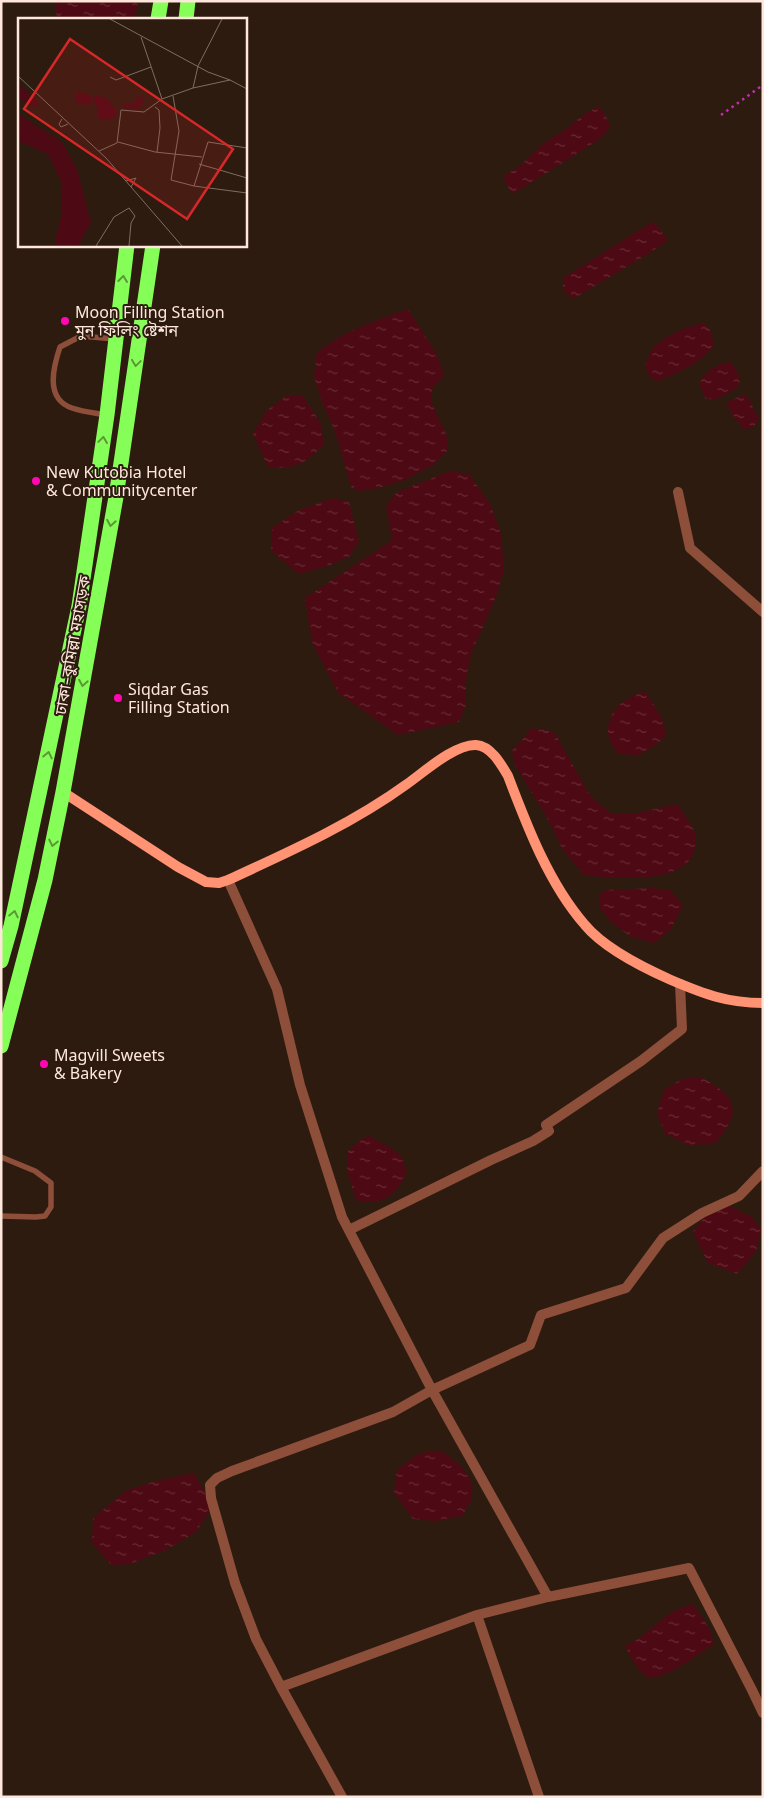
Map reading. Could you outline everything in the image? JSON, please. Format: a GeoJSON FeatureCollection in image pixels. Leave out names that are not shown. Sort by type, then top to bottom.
{"type":"FeatureCollection","features":[{"type":"Feature","properties":{"kind":"highway"},"geometry":{"type":"LineString","coordinates":[[158,18],[161,1]]}},
{"type":"Feature","properties":{"kind":"highway"},"geometry":{"type":"LineString","coordinates":[[186,18],[188,1]]}},
{"type":"Feature","properties":{"kind":"highway","name":"ঢাকা–কুমিল্লা মহাসড়ক"},"geometry":{"type":"LineString","coordinates":[[1,961],[16,906],[79,606],[107,415],[127,246]]}},
{"type":"Feature","properties":{"kind":"highway","name":"ঢাকা–কুমিল্লা মহাসড়ক"},"geometry":{"type":"LineString","coordinates":[[1,1046],[45,880],[63,792],[116,497],[153,246]]}},
{"type":"Feature","properties":{"kind":"street"},"geometry":{"type":"LineString","coordinates":[[678,492],[690,548],[763,612]]}},
{"type":"Feature","properties":{"kind":"street"},"geometry":{"type":"LineString","coordinates":[[63,792],[178,867],[206,882],[219,882],[228,880],[287,854],[374,806],[452,753],[475,745],[485,747],[499,762],[508,776],[555,883],[586,926],[606,943],[642,968],[714,998],[744,1003],[763,1003]]}},
{"type":"Feature","properties":{"kind":"street"},"geometry":{"type":"LineString","coordinates":[[228,880],[277,989],[300,1085],[342,1217],[432,1390],[548,1597]]}},
{"type":"Feature","properties":{"kind":"street"},"geometry":{"type":"LineString","coordinates":[[349,1230],[533,1141],[549,1131],[546,1125],[640,1061],[682,1029],[680,984]]}},
{"type":"Feature","properties":{"kind":"street"},"geometry":{"type":"LineString","coordinates":[[342,1797],[256,1639],[235,1584],[211,1498],[210,1485],[217,1478],[232,1471],[393,1412],[432,1390],[530,1346],[541,1315],[626,1288],[662,1238],[702,1213],[739,1196],[763,1171]]}},
{"type":"Feature","properties":{"kind":"street"},"geometry":{"type":"LineString","coordinates":[[281,1687],[477,1616],[548,1597],[689,1568],[763,1713]]}},
{"type":"Feature","properties":{"kind":"street"},"geometry":{"type":"LineString","coordinates":[[477,1616],[539,1797]]}},
{"type":"Feature","properties":{"kind":"lane"},"geometry":{"type":"LineString","coordinates":[[107,415],[71,408],[58,397],[52,380],[60,348],[81,336],[116,339]]}},
{"type":"Feature","properties":{"kind":"lane"},"geometry":{"type":"LineString","coordinates":[[1,1157],[35,1171],[51,1183],[51,1207],[45,1216],[1,1216]]}},
{"type":"Feature","properties":{"kind":"path"},"geometry":{"type":"LineString","coordinates":[[721,115],[763,85]]}},
{"type":"Feature","properties":{"kind":"water"},"geometry":{"type":"Polygon","coordinates":[[[55,1],[138,1],[135,18],[57,18],[55,1]]]}},
{"type":"Feature","properties":{"kind":"water"},"geometry":{"type":"Polygon","coordinates":[[[599,106],[610,127],[600,139],[512,193],[506,184],[504,176],[520,166],[544,143],[599,106]]]}},
{"type":"Feature","properties":{"kind":"water"},"geometry":{"type":"Polygon","coordinates":[[[652,222],[656,224],[668,240],[573,299],[563,290],[563,278],[652,222]]]}},
{"type":"Feature","properties":{"kind":"water"},"geometry":{"type":"Polygon","coordinates":[[[408,309],[435,351],[444,374],[434,386],[431,398],[447,438],[448,450],[433,465],[405,480],[374,489],[359,491],[351,487],[335,431],[323,405],[314,376],[317,353],[337,338],[349,332],[408,309]]]}},
{"type":"Feature","properties":{"kind":"water"},"geometry":{"type":"Polygon","coordinates":[[[704,323],[710,330],[714,345],[709,351],[696,362],[674,374],[659,381],[651,379],[645,367],[650,353],[655,346],[675,333],[704,323]]]}},
{"type":"Feature","properties":{"kind":"water"},"geometry":{"type":"Polygon","coordinates":[[[731,362],[740,377],[739,385],[728,394],[719,398],[705,398],[699,383],[708,371],[716,366],[731,362]]]}},
{"type":"Feature","properties":{"kind":"water"},"geometry":{"type":"Polygon","coordinates":[[[286,396],[303,396],[321,424],[324,445],[299,464],[278,468],[268,467],[253,434],[266,411],[286,396]]]}},
{"type":"Feature","properties":{"kind":"water"},"geometry":{"type":"Polygon","coordinates":[[[740,396],[747,396],[759,419],[753,428],[744,429],[726,403],[740,396]]]}},
{"type":"Feature","properties":{"kind":"water"},"geometry":{"type":"Polygon","coordinates":[[[450,471],[469,474],[490,504],[501,533],[504,570],[496,597],[471,654],[466,680],[466,705],[459,722],[398,735],[338,693],[312,642],[305,598],[392,540],[386,506],[397,492],[450,471]]]}},
{"type":"Feature","properties":{"kind":"water"},"geometry":{"type":"Polygon","coordinates":[[[333,498],[349,502],[359,541],[350,556],[328,566],[299,574],[271,551],[272,528],[299,510],[333,498]]]}},
{"type":"Feature","properties":{"kind":"water"},"geometry":{"type":"Polygon","coordinates":[[[645,691],[662,718],[666,735],[657,744],[639,755],[617,754],[608,735],[611,717],[619,705],[645,691]]]}},
{"type":"Feature","properties":{"kind":"water"},"geometry":{"type":"Polygon","coordinates":[[[532,728],[554,732],[591,797],[612,814],[637,813],[677,804],[690,822],[695,833],[695,845],[691,858],[681,868],[667,874],[649,877],[613,878],[584,875],[563,850],[547,818],[515,765],[512,751],[532,728]]]}},
{"type":"Feature","properties":{"kind":"water"},"geometry":{"type":"Polygon","coordinates":[[[652,888],[670,890],[683,905],[671,929],[655,943],[631,937],[610,921],[599,907],[600,894],[606,890],[652,888]]]}},
{"type":"Feature","properties":{"kind":"water"},"geometry":{"type":"Polygon","coordinates":[[[700,1077],[722,1091],[729,1098],[733,1114],[724,1133],[714,1144],[688,1145],[665,1134],[657,1113],[664,1090],[682,1079],[700,1077]]]}},
{"type":"Feature","properties":{"kind":"water"},"geometry":{"type":"Polygon","coordinates":[[[369,1136],[390,1147],[402,1157],[407,1173],[398,1188],[387,1198],[380,1201],[365,1202],[356,1200],[347,1171],[348,1151],[361,1139],[369,1136]]]}},
{"type":"Feature","properties":{"kind":"water"},"geometry":{"type":"Polygon","coordinates":[[[726,1204],[752,1217],[761,1229],[756,1252],[737,1274],[708,1263],[693,1232],[708,1213],[726,1204]]]}},
{"type":"Feature","properties":{"kind":"water"},"geometry":{"type":"Polygon","coordinates":[[[430,1451],[443,1452],[460,1465],[471,1480],[471,1501],[462,1516],[436,1521],[413,1519],[394,1493],[397,1470],[416,1455],[430,1451]]]}},
{"type":"Feature","properties":{"kind":"water"},"geometry":{"type":"Polygon","coordinates":[[[194,1473],[206,1495],[210,1510],[196,1532],[166,1550],[130,1564],[111,1565],[92,1543],[93,1518],[127,1490],[156,1481],[194,1473]]]}},
{"type":"Feature","properties":{"kind":"water"},"geometry":{"type":"Polygon","coordinates":[[[693,1604],[709,1628],[714,1644],[672,1671],[663,1675],[648,1677],[641,1672],[625,1646],[639,1638],[673,1611],[693,1604]]]}},
{"type":"Feature","properties":{"kind":"place","name":"Moon Filling Station মুন ফিলিং ষ্টেশন"},"geometry":{"type":"Point","coordinates":[65,321]}},
{"type":"Feature","properties":{"kind":"place","name":"New Kutobia Hotel & Communitycenter"},"geometry":{"type":"Point","coordinates":[36,481]}},
{"type":"Feature","properties":{"kind":"place","name":"Siqdar Gas Filling Station"},"geometry":{"type":"Point","coordinates":[118,698]}},
{"type":"Feature","properties":{"kind":"place","name":"Magvill Sweets & Bakery"},"geometry":{"type":"Point","coordinates":[44,1064]}}]}
